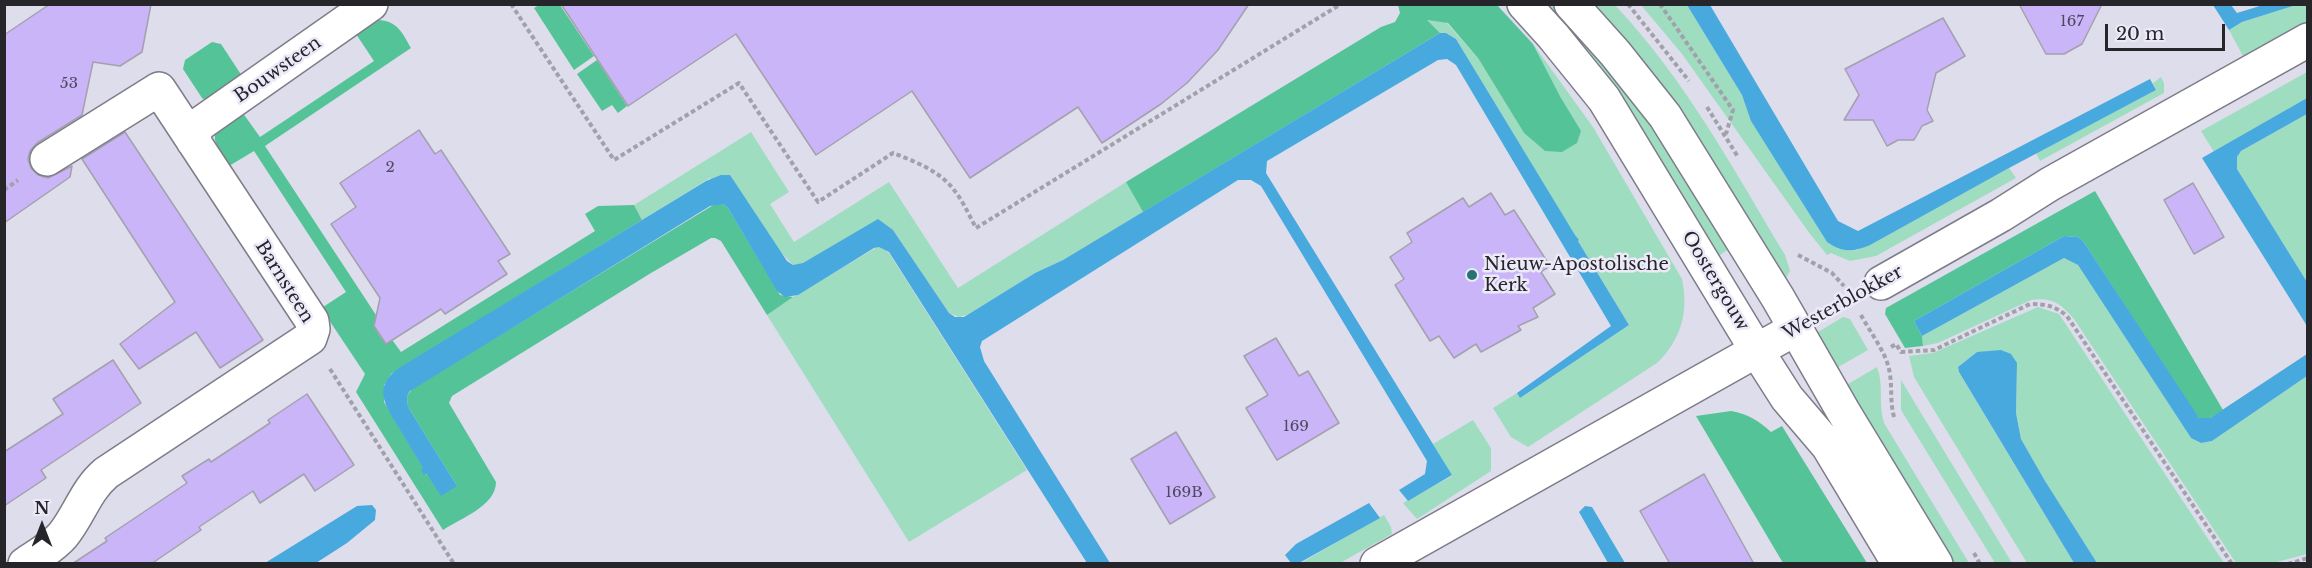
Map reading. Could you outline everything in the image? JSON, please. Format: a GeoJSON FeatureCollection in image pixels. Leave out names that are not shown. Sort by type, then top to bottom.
{"type":"FeatureCollection","features":[{"type":"Feature","properties":{"kind":"street","name":"Bouwsteen"},"geometry":{"type":"LineString","coordinates":[[193,141],[197,126],[371,4]]}},
{"type":"Feature","properties":{"kind":"street","name":"Oostergouw"},"geometry":{"type":"LineString","coordinates":[[1524,4],[1604,99],[1757,351],[1787,398],[1828,446],[1899,564]]}},
{"type":"Feature","properties":{"kind":"street"},"geometry":{"type":"LineString","coordinates":[[1571,4],[1615,53],[1665,116],[1936,564]]}},
{"type":"Feature","properties":{"kind":"street","name":"Westerblokker"},"geometry":{"type":"LineString","coordinates":[[1881,283],[2001,215],[2050,184],[2307,39]]}},
{"type":"Feature","properties":{"kind":"street","name":"Barnsteen"},"geometry":{"type":"LineString","coordinates":[[25,564],[49,548],[64,534],[93,483],[310,338],[313,330],[312,321],[159,88],[47,159]]}},
{"type":"Feature","properties":{"kind":"street","name":"Westerblokker"},"geometry":{"type":"LineString","coordinates":[[1377,564],[1795,329]]}},
{"type":"Feature","properties":{"kind":"path"},"geometry":{"type":"LineString","coordinates":[[511,4],[614,160],[739,82],[818,202],[893,153],[913,160],[935,173],[953,189],[976,228],[1341,4]]}},
{"type":"Feature","properties":{"kind":"path"},"geometry":{"type":"LineString","coordinates":[[1660,4],[1733,110],[1725,135]]}},
{"type":"Feature","properties":{"kind":"path"},"geometry":{"type":"LineString","coordinates":[[1793,250],[1802,259],[1832,273],[1839,279],[1852,299],[1887,361],[1891,382],[1892,411],[1898,426]]}},
{"type":"Feature","properties":{"kind":"path","name":"Westerblokker"},"geometry":{"type":"LineString","coordinates":[[1795,329],[1881,283]]}},
{"type":"Feature","properties":{"kind":"path"},"geometry":{"type":"LineString","coordinates":[[1891,347],[1896,344],[1901,352],[1934,350],[2030,304],[2047,304],[2057,307],[2067,316],[2232,564]]}},
{"type":"Feature","properties":{"kind":"path"},"geometry":{"type":"LineString","coordinates":[[310,338],[454,564]]}},
{"type":"Feature","properties":{"kind":"path"},"geometry":{"type":"LineString","coordinates":[[1968,543],[1980,564]]}},
{"type":"Feature","properties":{"kind":"path"},"geometry":{"type":"LineString","coordinates":[[2288,564],[2307,558]]}},
{"type":"Feature","properties":{"kind":"green space"},"geometry":{"type":"Polygon","coordinates":[[[539,5],[560,5],[594,56],[574,70],[534,8],[539,5]]]}},
{"type":"Feature","properties":{"kind":"green space"},"geometry":{"type":"Polygon","coordinates":[[[1398,5],[1497,5],[1533,44],[1581,131],[1577,143],[1562,152],[1545,151],[1524,133],[1478,58],[1448,23],[1427,20],[1440,33],[1143,212],[1126,182],[1381,27],[1395,22],[1400,13],[1398,5]]]}},
{"type":"Feature","properties":{"kind":"green space"},"geometry":{"type":"Polygon","coordinates":[[[1539,5],[1554,5],[1580,31],[1653,120],[1732,247],[1714,259],[1539,5]]]}},
{"type":"Feature","properties":{"kind":"green space"},"geometry":{"type":"Polygon","coordinates":[[[1588,5],[1615,5],[1640,33],[1685,93],[1727,157],[1785,255],[1790,271],[1784,281],[1588,5]]]}},
{"type":"Feature","properties":{"kind":"green space"},"geometry":{"type":"Polygon","coordinates":[[[1641,5],[1687,5],[1742,95],[1752,121],[1827,242],[1834,247],[1857,250],[2009,168],[2016,178],[1876,256],[1850,261],[1831,253],[1827,255],[1682,54],[1641,5]]]}},
{"type":"Feature","properties":{"kind":"green space"},"geometry":{"type":"Polygon","coordinates":[[[2296,5],[2307,5],[2307,22],[2244,58],[2229,30],[2242,22],[2296,5]]]}},
{"type":"Feature","properties":{"kind":"green space"},"geometry":{"type":"Polygon","coordinates":[[[378,20],[395,25],[411,48],[265,146],[376,315],[374,326],[381,338],[393,341],[401,352],[595,231],[585,214],[598,206],[634,205],[642,220],[391,374],[384,385],[384,402],[424,469],[425,475],[457,486],[408,407],[407,396],[413,388],[715,204],[723,204],[728,208],[780,295],[793,297],[767,315],[721,241],[711,238],[452,396],[449,403],[496,482],[490,498],[484,505],[443,530],[356,392],[365,374],[323,311],[323,307],[346,292],[254,151],[229,166],[215,140],[215,130],[240,109],[260,137],[374,61],[356,34],[378,20]]]}},
{"type":"Feature","properties":{"kind":"green space"},"geometry":{"type":"Polygon","coordinates":[[[1426,20],[1446,22],[1478,58],[1524,133],[1561,98],[1533,44],[1593,127],[1682,279],[1684,303],[1681,325],[1672,345],[1657,363],[1528,447],[1511,437],[1493,408],[1517,393],[1520,398],[1629,325],[1456,39],[1446,33],[1440,33],[1426,20]]]}},
{"type":"Feature","properties":{"kind":"green space"},"geometry":{"type":"Polygon","coordinates":[[[212,42],[221,44],[242,76],[207,101],[202,98],[183,69],[185,60],[212,42]]]}},
{"type":"Feature","properties":{"kind":"green space"},"geometry":{"type":"Polygon","coordinates":[[[597,60],[627,106],[618,113],[612,105],[602,111],[577,74],[597,60]]]}},
{"type":"Feature","properties":{"kind":"green space"},"geometry":{"type":"Polygon","coordinates":[[[2307,72],[2307,98],[2214,152],[2201,131],[2307,72]]]}},
{"type":"Feature","properties":{"kind":"green space"},"geometry":{"type":"Polygon","coordinates":[[[2161,77],[2164,83],[2164,93],[2040,161],[2036,153],[2156,90],[2153,83],[2161,77]]]}},
{"type":"Feature","properties":{"kind":"green space"},"geometry":{"type":"Polygon","coordinates":[[[2307,114],[2307,282],[2237,169],[2237,157],[2241,151],[2307,114]]]}},
{"type":"Feature","properties":{"kind":"green space"},"geometry":{"type":"Polygon","coordinates":[[[751,132],[789,192],[770,204],[794,242],[889,182],[958,288],[1126,182],[1143,212],[1063,260],[1035,273],[967,315],[959,317],[949,313],[893,230],[799,265],[793,265],[710,178],[642,220],[634,205],[751,132]]]}},
{"type":"Feature","properties":{"kind":"green space"},"geometry":{"type":"Polygon","coordinates":[[[2095,191],[2223,410],[2210,418],[2199,418],[2194,412],[2083,241],[2078,237],[2064,236],[1914,321],[1922,336],[1923,346],[1905,348],[1885,314],[1886,308],[2095,191]]]}},
{"type":"Feature","properties":{"kind":"green space"},"geometry":{"type":"Polygon","coordinates":[[[879,246],[889,253],[1027,470],[909,542],[767,315],[879,246]]]}},
{"type":"Feature","properties":{"kind":"green space"},"geometry":{"type":"Polygon","coordinates":[[[2064,258],[2078,265],[2191,438],[2201,443],[2212,441],[2307,376],[2307,554],[2273,563],[2236,563],[2074,319],[2056,303],[2031,300],[1938,343],[1923,346],[1922,336],[2064,258]]]}},
{"type":"Feature","properties":{"kind":"green space"},"geometry":{"type":"Polygon","coordinates":[[[2038,307],[2059,314],[2224,563],[2097,563],[2047,485],[2021,439],[2016,413],[2017,363],[1977,352],[1958,367],[1959,372],[2074,563],[2027,563],[1914,377],[1909,356],[1933,353],[2038,307]]]}},
{"type":"Feature","properties":{"kind":"green space"},"geometry":{"type":"Polygon","coordinates":[[[1843,317],[1850,319],[1868,350],[1833,370],[1813,335],[1843,317]]]}},
{"type":"Feature","properties":{"kind":"green space"},"geometry":{"type":"Polygon","coordinates":[[[1877,367],[1884,423],[1969,563],[1949,563],[1843,387],[1877,367]]]}},
{"type":"Feature","properties":{"kind":"green space"},"geometry":{"type":"Polygon","coordinates":[[[1901,380],[2012,563],[1995,563],[1901,410],[1901,380]]]}},
{"type":"Feature","properties":{"kind":"green space"},"geometry":{"type":"Polygon","coordinates":[[[1731,411],[1753,418],[1771,432],[1782,426],[1867,563],[1783,563],[1696,416],[1731,411]]]}},
{"type":"Feature","properties":{"kind":"green space"},"geometry":{"type":"Polygon","coordinates":[[[1473,420],[1491,448],[1491,471],[1417,519],[1403,503],[1452,476],[1433,444],[1473,420]]]}},
{"type":"Feature","properties":{"kind":"green space"},"geometry":{"type":"Polygon","coordinates":[[[1384,515],[1392,534],[1340,563],[1299,564],[1384,515]]]}},
{"type":"Feature","properties":{"kind":"water"},"geometry":{"type":"Polygon","coordinates":[[[1687,5],[1710,5],[1838,221],[1858,231],[2150,79],[2156,90],[1870,245],[1859,249],[1843,250],[1827,242],[1751,121],[1742,95],[1687,5]]]}},
{"type":"Feature","properties":{"kind":"water"},"geometry":{"type":"Polygon","coordinates":[[[2213,5],[2231,5],[2237,13],[2263,5],[2296,5],[2242,22],[2229,30],[2213,5]]]}},
{"type":"Feature","properties":{"kind":"water"},"geometry":{"type":"Polygon","coordinates":[[[1440,33],[1446,33],[1456,39],[1629,325],[1520,398],[1517,393],[1611,326],[1456,65],[1447,59],[1438,60],[1267,161],[1266,173],[1452,475],[1408,501],[1399,490],[1425,474],[1427,461],[1261,186],[1251,180],[1238,180],[982,341],[980,347],[984,361],[1110,563],[1087,563],[889,252],[879,247],[874,248],[798,295],[785,297],[777,291],[728,208],[723,204],[710,206],[410,391],[407,396],[408,407],[457,486],[441,496],[427,474],[424,475],[421,470],[423,468],[386,404],[383,389],[391,375],[399,368],[706,181],[721,175],[730,175],[787,261],[793,265],[803,263],[878,219],[893,230],[949,313],[955,317],[964,317],[1440,33]]]}},
{"type":"Feature","properties":{"kind":"water"},"geometry":{"type":"Polygon","coordinates":[[[2307,98],[2307,114],[2241,151],[2237,157],[2237,169],[2307,282],[2307,326],[2202,158],[2307,98]]]}},
{"type":"Feature","properties":{"kind":"water"},"geometry":{"type":"Polygon","coordinates":[[[2064,236],[2078,237],[2083,241],[2199,418],[2210,418],[2307,354],[2307,376],[2212,441],[2201,443],[2191,438],[2078,265],[2064,258],[1922,336],[1914,321],[2064,236]]]}},
{"type":"Feature","properties":{"kind":"water"},"geometry":{"type":"Polygon","coordinates":[[[2001,350],[2011,354],[2017,363],[2016,413],[2021,439],[2097,563],[2074,563],[1959,372],[1958,367],[1977,352],[2001,350]]]}},
{"type":"Feature","properties":{"kind":"water"},"geometry":{"type":"Polygon","coordinates":[[[1369,503],[1380,518],[1299,563],[1291,563],[1285,555],[1296,544],[1369,503]]]}},
{"type":"Feature","properties":{"kind":"water"},"geometry":{"type":"Polygon","coordinates":[[[372,505],[376,510],[375,520],[347,543],[316,563],[265,563],[357,506],[372,505]]]}},
{"type":"Feature","properties":{"kind":"water"},"geometry":{"type":"Polygon","coordinates":[[[1585,506],[1592,507],[1625,563],[1608,563],[1579,512],[1585,506]]]}},
{"type":"Feature","properties":{"kind":"building"},"geometry":{"type":"Polygon","coordinates":[[[50,4],[151,4],[142,52],[120,66],[93,62],[82,115],[37,143],[30,151],[28,159],[31,168],[38,175],[48,178],[72,166],[70,177],[4,223],[4,35],[50,4]]]}},
{"type":"Feature","properties":{"kind":"building"},"geometry":{"type":"Polygon","coordinates":[[[561,4],[1249,4],[1218,50],[1187,83],[1161,104],[1102,143],[1078,107],[970,178],[912,91],[816,155],[736,34],[628,106],[561,4]]]}},
{"type":"Feature","properties":{"kind":"building"},"geometry":{"type":"Polygon","coordinates":[[[2019,4],[2102,4],[2082,44],[2064,54],[2046,54],[2019,4]]]}},
{"type":"Feature","properties":{"kind":"building"},"geometry":{"type":"Polygon","coordinates":[[[1943,18],[1965,56],[1936,73],[1927,110],[1933,121],[1922,126],[1914,140],[1898,140],[1887,146],[1873,120],[1844,120],[1859,95],[1845,69],[1943,18]]]}},
{"type":"Feature","properties":{"kind":"building"},"geometry":{"type":"Polygon","coordinates":[[[419,130],[435,154],[441,150],[510,254],[498,261],[507,274],[445,314],[441,309],[386,344],[374,326],[380,298],[331,224],[356,207],[340,183],[419,130]]]}},
{"type":"Feature","properties":{"kind":"building"},"geometry":{"type":"Polygon","coordinates":[[[125,132],[263,340],[220,368],[196,332],[139,369],[120,344],[175,302],[82,159],[125,132]]]}},
{"type":"Feature","properties":{"kind":"building"},"geometry":{"type":"Polygon","coordinates":[[[2193,183],[2224,237],[2194,254],[2164,200],[2193,183]]]}},
{"type":"Feature","properties":{"kind":"building","name":"Nieuw-Apostolische Kerk"},"geometry":{"type":"Polygon","coordinates":[[[1491,193],[1505,215],[1514,210],[1550,266],[1541,272],[1555,294],[1533,308],[1538,317],[1518,326],[1521,330],[1481,352],[1476,344],[1454,358],[1439,336],[1430,341],[1395,285],[1404,279],[1390,257],[1412,242],[1407,233],[1463,198],[1469,207],[1491,193]]]}},
{"type":"Feature","properties":{"kind":"building"},"geometry":{"type":"Polygon","coordinates":[[[1276,338],[1299,376],[1308,371],[1339,423],[1277,460],[1246,408],[1268,395],[1244,356],[1276,338]]]}},
{"type":"Feature","properties":{"kind":"building"},"geometry":{"type":"Polygon","coordinates":[[[113,360],[141,403],[41,470],[46,478],[4,506],[4,452],[63,414],[53,399],[113,360]]]}},
{"type":"Feature","properties":{"kind":"building"},"geometry":{"type":"Polygon","coordinates":[[[307,394],[354,465],[315,491],[304,474],[260,503],[253,491],[199,527],[201,530],[151,564],[72,564],[107,541],[105,538],[187,483],[182,476],[209,459],[211,462],[270,423],[268,420],[307,394]]]}},
{"type":"Feature","properties":{"kind":"building"},"geometry":{"type":"Polygon","coordinates":[[[1176,432],[1215,497],[1170,524],[1131,459],[1176,432]]]}},
{"type":"Feature","properties":{"kind":"building"},"geometry":{"type":"Polygon","coordinates":[[[1704,474],[1754,564],[1670,564],[1640,511],[1704,474]]]}},
{"type":"Feature","properties":{"kind":"place","name":"Nieuw-Apostolische Kerk"},"geometry":{"type":"Point","coordinates":[1472,275]}}]}
